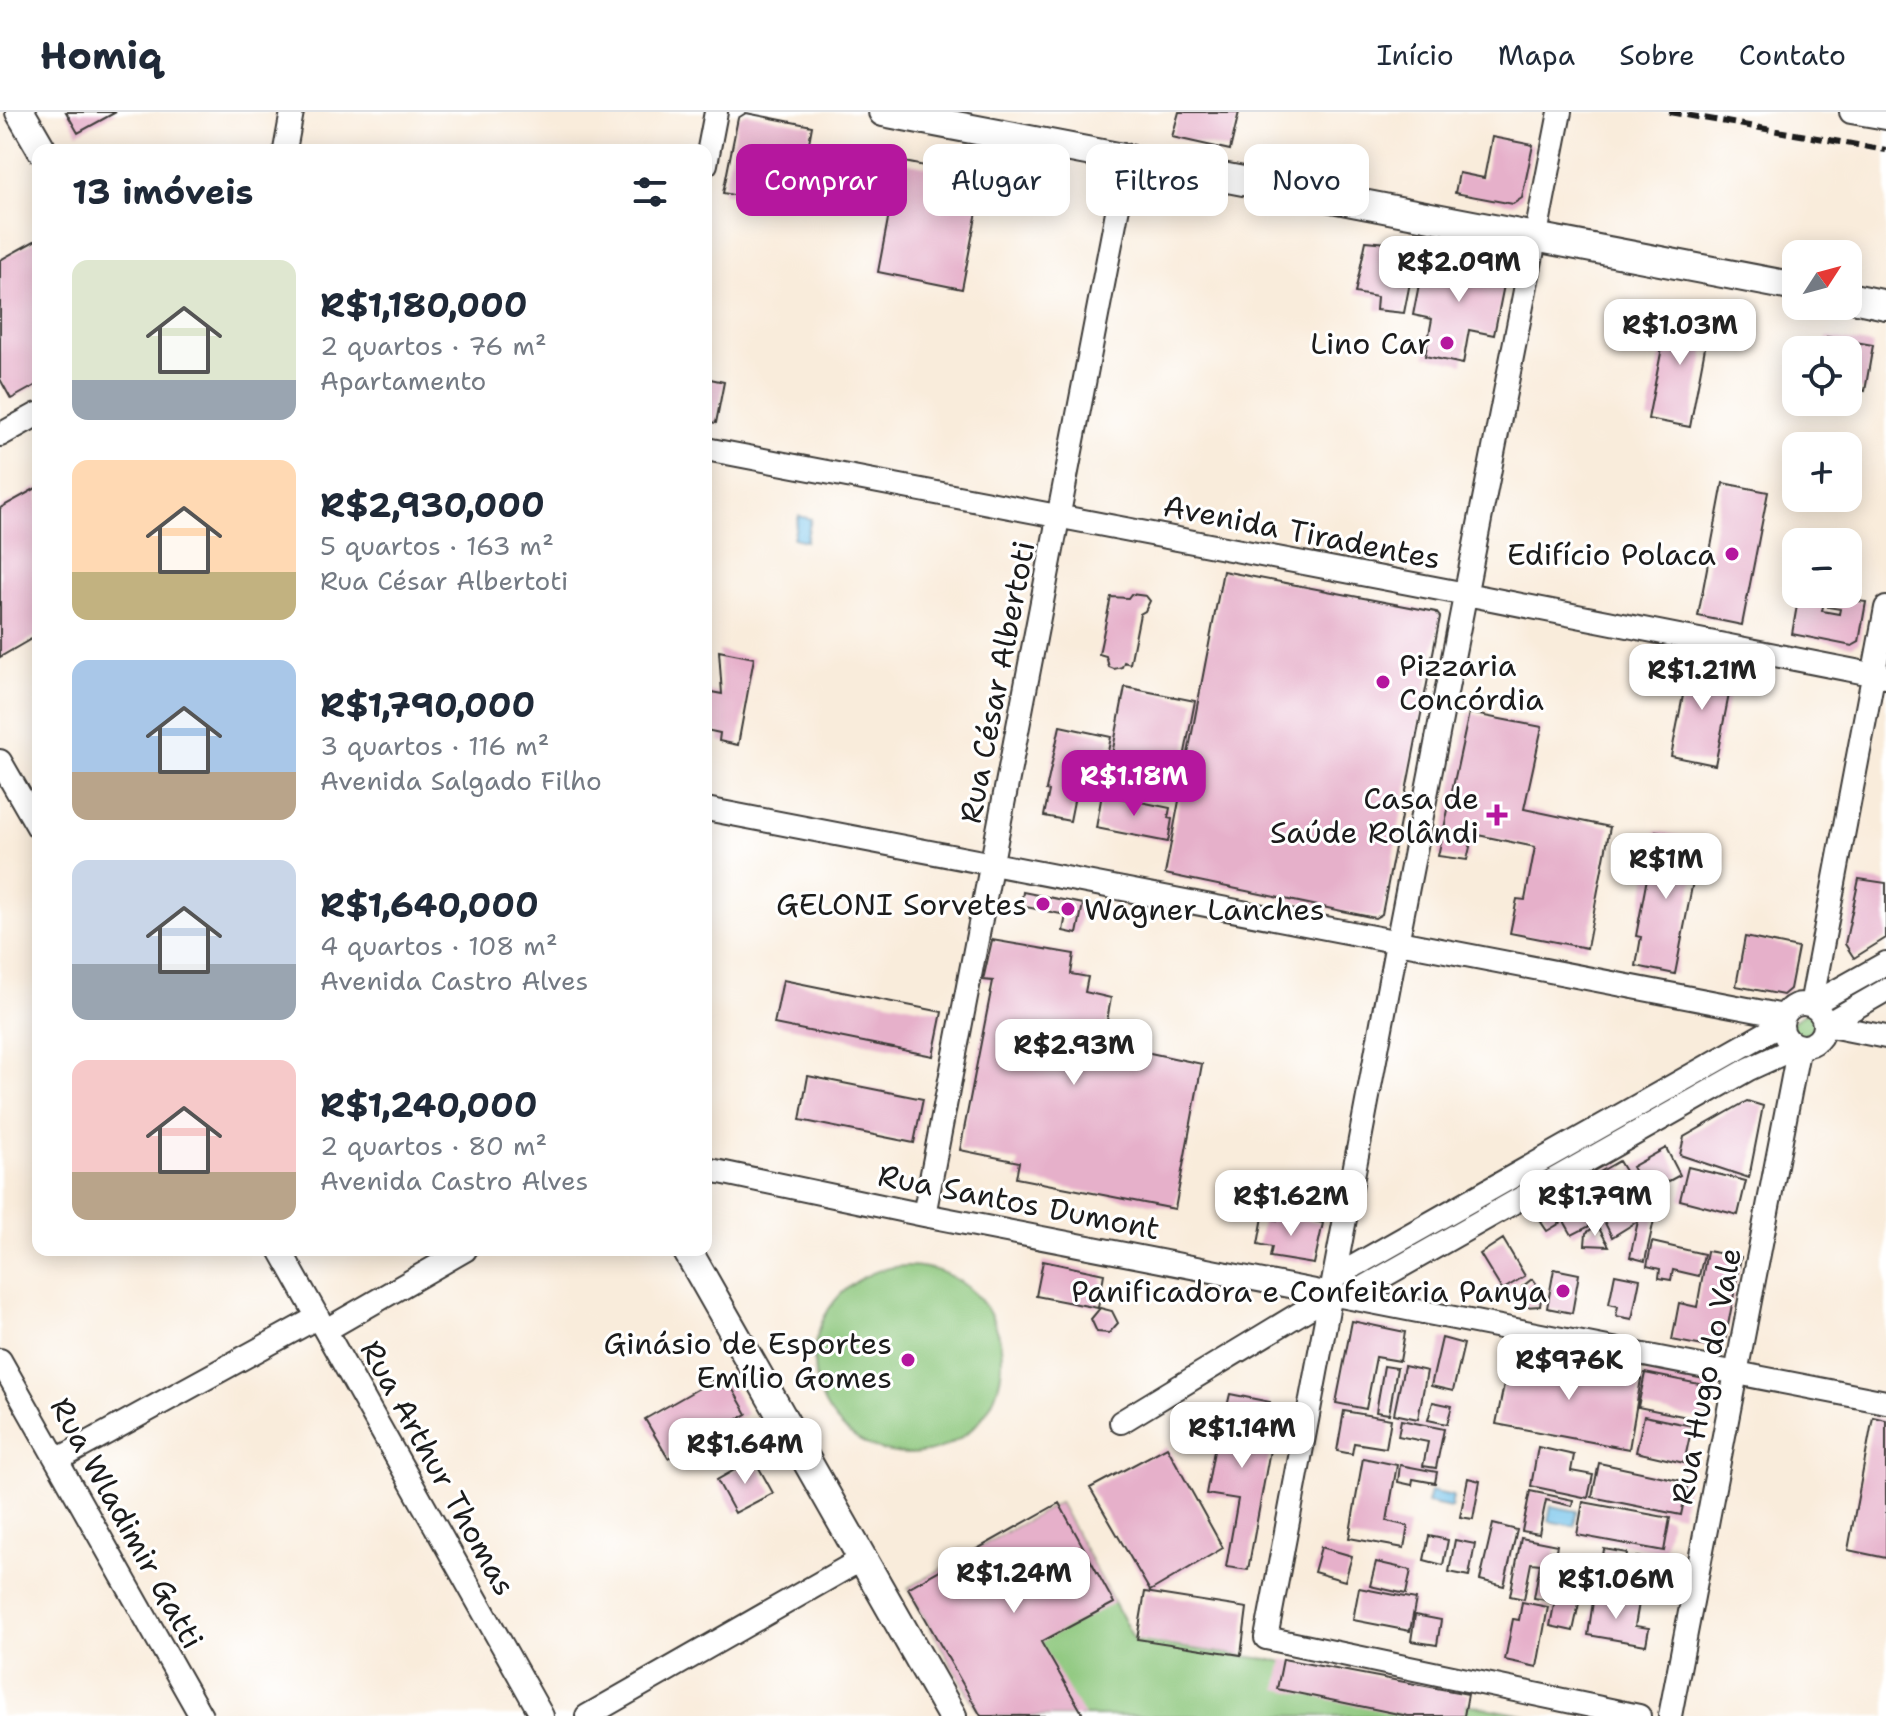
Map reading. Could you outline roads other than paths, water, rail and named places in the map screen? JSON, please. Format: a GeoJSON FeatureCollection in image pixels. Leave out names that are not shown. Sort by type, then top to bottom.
{"type":"FeatureCollection","features":[{"type":"Feature","properties":{"kind":"main road"},"geometry":{"type":"LineString","coordinates":[[20,112],[39,144]]}},
{"type":"Feature","properties":{"kind":"main road"},"geometry":{"type":"LineString","coordinates":[[37,112],[56,144]]}},
{"type":"Feature","properties":{"kind":"main road"},"geometry":{"type":"LineString","coordinates":[[883,112],[1086,152]]}},
{"type":"Feature","properties":{"kind":"main road"},"geometry":{"type":"LineString","coordinates":[[1228,179],[1782,284]]}},
{"type":"Feature","properties":{"kind":"main road"},"geometry":{"type":"LineString","coordinates":[[1862,300],[1886,305]]}},
{"type":"Feature","properties":{"kind":"main road"},"geometry":{"type":"LineString","coordinates":[[675,1256],[768,1406]]}},
{"type":"Feature","properties":{"kind":"main road"},"geometry":{"type":"LineString","coordinates":[[690,1256],[768,1406],[856,1562],[935,1716]]}},
{"type":"Feature","properties":{"kind":"main road"},"geometry":{"type":"LineString","coordinates":[[856,1562],[952,1716]]}},
{"type":"Feature","properties":{"kind":"street"},"geometry":{"type":"LineString","coordinates":[[286,144],[292,112]]}},
{"type":"Feature","properties":{"kind":"street"},"geometry":{"type":"LineString","coordinates":[[710,144],[716,112]]}},
{"type":"Feature","properties":{"kind":"street"},"geometry":{"type":"LineString","coordinates":[[1560,112],[1397,943],[1338,1289],[1266,1638],[1639,1716]]}},
{"type":"Feature","properties":{"kind":"street"},"geometry":{"type":"LineString","coordinates":[[1851,112],[1886,118]]}},
{"type":"Feature","properties":{"kind":"street","name":"Rua César Albertoti"},"geometry":{"type":"LineString","coordinates":[[924,1215],[1116,216]]}},
{"type":"Feature","properties":{"kind":"street"},"geometry":{"type":"LineString","coordinates":[[0,435],[32,417]]}},
{"type":"Feature","properties":{"kind":"street","name":"Avenida Tiradentes"},"geometry":{"type":"LineString","coordinates":[[712,450],[1880,676]]}},
{"type":"Feature","properties":{"kind":"street"},"geometry":{"type":"LineString","coordinates":[[1811,1005],[1880,676],[1886,608]]}},
{"type":"Feature","properties":{"kind":"street"},"geometry":{"type":"LineString","coordinates":[[0,761],[32,817]]}},
{"type":"Feature","properties":{"kind":"street"},"geometry":{"type":"LineString","coordinates":[[712,810],[1783,1020]]}},
{"type":"Feature","properties":{"kind":"street"},"geometry":{"type":"LineString","coordinates":[[1121,1422],[1338,1289],[1595,1143],[1783,1020],[1796,1005],[1811,1005],[1886,963]]}},
{"type":"Feature","properties":{"kind":"street"},"geometry":{"type":"LineString","coordinates":[[1825,1025],[1886,990]]}},
{"type":"Feature","properties":{"kind":"street"},"geometry":{"type":"LineString","coordinates":[[1595,1143],[1749,1069],[1820,1039],[1825,1025],[1823,1016],[1811,1005]]}},
{"type":"Feature","properties":{"kind":"street"},"geometry":{"type":"LineString","coordinates":[[1783,1020],[1789,1041],[1799,1046]]}},
{"type":"Feature","properties":{"kind":"street"},"geometry":{"type":"LineString","coordinates":[[1825,1025],[1886,1037]]}},
{"type":"Feature","properties":{"kind":"street","name":"Rua Hugo do Vale"},"geometry":{"type":"LineString","coordinates":[[1670,1716],[1799,1046]]}},
{"type":"Feature","properties":{"kind":"street","name":"Rua Santos Dumont"},"geometry":{"type":"LineString","coordinates":[[712,1170],[924,1215],[1338,1289],[1886,1402]]}},
{"type":"Feature","properties":{"kind":"street","name":"Rua Arthur Thomas"},"geometry":{"type":"LineString","coordinates":[[283,1256],[542,1716]]}},
{"type":"Feature","properties":{"kind":"street"},"geometry":{"type":"LineString","coordinates":[[57,1460],[453,1256]]}},
{"type":"Feature","properties":{"kind":"street","name":"Rua Wladimir Gatti"},"geometry":{"type":"LineString","coordinates":[[0,1360],[10,1397],[57,1460],[201,1716]]}},
{"type":"Feature","properties":{"kind":"street"},"geometry":{"type":"LineString","coordinates":[[587,1716],[856,1562]]}},
{"type":"Feature","properties":{"kind":"water"},"geometry":{"type":"Polygon","coordinates":[[[799,516],[811,519],[806,541],[793,538],[799,516]]]}},
{"type":"Feature","properties":{"kind":"water"},"geometry":{"type":"Polygon","coordinates":[[[1430,1491],[1453,1496],[1451,1508],[1427,1503],[1430,1491]]]}},
{"type":"Feature","properties":{"kind":"water"},"geometry":{"type":"Polygon","coordinates":[[[1551,1506],[1577,1511],[1574,1526],[1548,1521],[1551,1506]]]}},
{"type":"Feature","properties":{"kind":"railway"},"geometry":{"type":"LineString","coordinates":[[1669,112],[1886,150]]}},
{"type":"Feature","properties":{"kind":"place","name":"Lino Car"},"geometry":{"type":"Point","coordinates":[1447,343]}},
{"type":"Feature","properties":{"kind":"place","name":"Edifício Polaca"},"geometry":{"type":"Point","coordinates":[1732,554]}},
{"type":"Feature","properties":{"kind":"place","name":"Pizzaria Concórdia"},"geometry":{"type":"Point","coordinates":[1383,682]}},
{"type":"Feature","properties":{"kind":"place","name":"Casa de Saúde Rolândi"},"geometry":{"type":"Point","coordinates":[1497,815]}},
{"type":"Feature","properties":{"kind":"place","name":"GELONI Sorvetes"},"geometry":{"type":"Point","coordinates":[1043,904]}},
{"type":"Feature","properties":{"kind":"place","name":"Wagner Lanches"},"geometry":{"type":"Point","coordinates":[1068,909]}},
{"type":"Feature","properties":{"kind":"place","name":"Panificadora e Confeitaria Panya"},"geometry":{"type":"Point","coordinates":[1563,1291]}},
{"type":"Feature","properties":{"kind":"place","name":"Ginásio de Esportes Emílio Gomes"},"geometry":{"type":"Point","coordinates":[908,1360]}}]}
